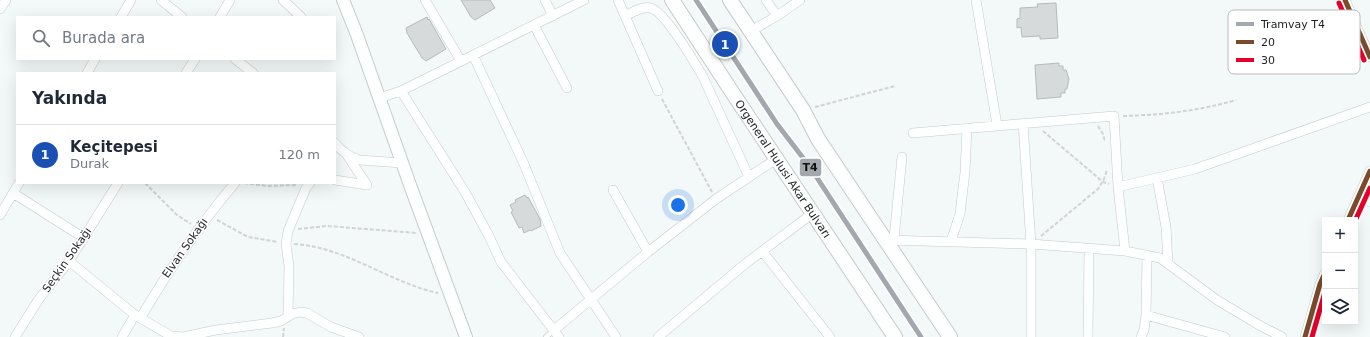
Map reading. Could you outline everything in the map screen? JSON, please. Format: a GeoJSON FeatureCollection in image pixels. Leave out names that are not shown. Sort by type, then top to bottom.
{"type":"FeatureCollection","features":[{"type":"Feature","properties":{"kind":"main road","name":"Orgeneral Hulusi Akar Bulvarı"},"geometry":{"type":"LineString","coordinates":[[672,0],[896,337]]}},
{"type":"Feature","properties":{"kind":"main road"},"geometry":{"type":"LineString","coordinates":[[730,0],[803,110],[818,139],[890,239],[950,337]]}},
{"type":"Feature","properties":{"kind":"street"},"geometry":{"type":"LineString","coordinates":[[0,9],[6,0]]}},
{"type":"Feature","properties":{"kind":"street"},"geometry":{"type":"LineString","coordinates":[[122,16],[131,0]]}},
{"type":"Feature","properties":{"kind":"street"},"geometry":{"type":"LineString","coordinates":[[161,0],[181,16]]}},
{"type":"Feature","properties":{"kind":"street"},"geometry":{"type":"LineString","coordinates":[[221,16],[230,0]]}},
{"type":"Feature","properties":{"kind":"street"},"geometry":{"type":"LineString","coordinates":[[283,0],[300,16]]}},
{"type":"Feature","properties":{"kind":"street"},"geometry":{"type":"LineString","coordinates":[[343,0],[357,34],[402,163],[466,337]]}},
{"type":"Feature","properties":{"kind":"street"},"geometry":{"type":"LineString","coordinates":[[425,0],[461,61]]}},
{"type":"Feature","properties":{"kind":"street"},"geometry":{"type":"LineString","coordinates":[[546,0],[553,16]]}},
{"type":"Feature","properties":{"kind":"street"},"geometry":{"type":"LineString","coordinates":[[379,98],[401,92],[584,0]]}},
{"type":"Feature","properties":{"kind":"street"},"geometry":{"type":"LineString","coordinates":[[618,0],[658,91]]}},
{"type":"Feature","properties":{"kind":"street"},"geometry":{"type":"LineString","coordinates":[[766,0],[777,16]]}},
{"type":"Feature","properties":{"kind":"street"},"geometry":{"type":"LineString","coordinates":[[751,31],[777,16],[800,0]]}},
{"type":"Feature","properties":{"kind":"street"},"geometry":{"type":"LineString","coordinates":[[976,0],[997,125]]}},
{"type":"Feature","properties":{"kind":"street"},"geometry":{"type":"LineString","coordinates":[[1345,0],[1349,10]]}},
{"type":"Feature","properties":{"kind":"street"},"geometry":{"type":"LineString","coordinates":[[625,16],[645,8],[652,8],[661,14],[703,77],[749,177]]}},
{"type":"Feature","properties":{"kind":"street"},"geometry":{"type":"LineString","coordinates":[[534,25],[567,88]]}},
{"type":"Feature","properties":{"kind":"street"},"geometry":{"type":"LineString","coordinates":[[1360,34],[1370,57]]}},
{"type":"Feature","properties":{"kind":"street"},"geometry":{"type":"LineString","coordinates":[[473,55],[521,157],[560,253],[616,337]]}},
{"type":"Feature","properties":{"kind":"street"},"geometry":{"type":"LineString","coordinates":[[87,72],[94,60]]}},
{"type":"Feature","properties":{"kind":"street"},"geometry":{"type":"LineString","coordinates":[[187,72],[194,60]]}},
{"type":"Feature","properties":{"kind":"street"},"geometry":{"type":"LineString","coordinates":[[236,60],[252,72]]}},
{"type":"Feature","properties":{"kind":"street"},"geometry":{"type":"LineString","coordinates":[[401,92],[469,199],[501,262],[557,334],[591,300],[648,252],[716,199],[776,158]]}},
{"type":"Feature","properties":{"kind":"street"},"geometry":{"type":"LineString","coordinates":[[1118,187],[1195,169],[1370,107]]}},
{"type":"Feature","properties":{"kind":"street"},"geometry":{"type":"LineString","coordinates":[[913,133],[1114,116],[1118,187],[1125,251]]}},
{"type":"Feature","properties":{"kind":"street"},"geometry":{"type":"LineString","coordinates":[[1028,123],[1031,337]]}},
{"type":"Feature","properties":{"kind":"street"},"geometry":{"type":"LineString","coordinates":[[951,241],[960,214],[965,172],[967,128]]}},
{"type":"Feature","properties":{"kind":"street"},"geometry":{"type":"LineString","coordinates":[[336,143],[348,155],[367,185],[336,180]]}},
{"type":"Feature","properties":{"kind":"street"},"geometry":{"type":"LineString","coordinates":[[348,155],[360,160],[402,163]]}},
{"type":"Feature","properties":{"kind":"street"},"geometry":{"type":"LineString","coordinates":[[902,157],[890,239],[1030,244],[1125,251],[1160,258],[1217,300],[1282,337]]}},
{"type":"Feature","properties":{"kind":"street"},"geometry":{"type":"LineString","coordinates":[[1349,217],[1370,171]]}},
{"type":"Feature","properties":{"kind":"street"},"geometry":{"type":"LineString","coordinates":[[1157,178],[1166,227],[1168,264]]}},
{"type":"Feature","properties":{"kind":"street"},"geometry":{"type":"LineString","coordinates":[[0,215],[18,184]]}},
{"type":"Feature","properties":{"kind":"street","name":"Seçkin Sokağı"},"geometry":{"type":"LineString","coordinates":[[15,337],[39,299],[68,262],[117,184]]}},
{"type":"Feature","properties":{"kind":"street","name":"Elvan Sokağı"},"geometry":{"type":"LineString","coordinates":[[122,337],[208,215],[234,184]]}},
{"type":"Feature","properties":{"kind":"street"},"geometry":{"type":"LineString","coordinates":[[288,316],[289,266],[286,244],[288,231],[306,188],[309,184]]}},
{"type":"Feature","properties":{"kind":"street"},"geometry":{"type":"LineString","coordinates":[[613,190],[648,252]]}},
{"type":"Feature","properties":{"kind":"street"},"geometry":{"type":"LineString","coordinates":[[13,193],[84,238]]}},
{"type":"Feature","properties":{"kind":"street"},"geometry":{"type":"LineString","coordinates":[[1360,194],[1370,202]]}},
{"type":"Feature","properties":{"kind":"street"},"geometry":{"type":"LineString","coordinates":[[658,337],[712,290],[813,213]]}},
{"type":"Feature","properties":{"kind":"street"},"geometry":{"type":"LineString","coordinates":[[1088,337],[1089,249]]}},
{"type":"Feature","properties":{"kind":"street"},"geometry":{"type":"LineString","coordinates":[[762,251],[830,337]]}},
{"type":"Feature","properties":{"kind":"street"},"geometry":{"type":"LineString","coordinates":[[1141,337],[1144,330],[1146,315],[1148,256]]}},
{"type":"Feature","properties":{"kind":"street"},"geometry":{"type":"LineString","coordinates":[[68,262],[138,316],[171,336],[180,337],[216,330],[272,323],[296,312],[304,312],[331,327],[359,337]]}},
{"type":"Feature","properties":{"kind":"street"},"geometry":{"type":"LineString","coordinates":[[1306,337],[1322,280]]}},
{"type":"Feature","properties":{"kind":"street"},"geometry":{"type":"LineString","coordinates":[[1146,315],[1225,337]]}},
{"type":"Feature","properties":{"kind":"lane"},"geometry":{"type":"LineString","coordinates":[[546,337],[557,334]]}},
{"type":"Feature","properties":{"kind":"path"},"geometry":{"type":"LineString","coordinates":[[803,110],[895,86]]}},
{"type":"Feature","properties":{"kind":"path"},"geometry":{"type":"LineString","coordinates":[[658,91],[716,199]]}},
{"type":"Feature","properties":{"kind":"path"},"geometry":{"type":"LineString","coordinates":[[1114,116],[1173,114],[1202,109],[1236,100]]}},
{"type":"Feature","properties":{"kind":"path"},"geometry":{"type":"LineString","coordinates":[[1089,118],[1101,129],[1106,146]]}},
{"type":"Feature","properties":{"kind":"path"},"geometry":{"type":"LineString","coordinates":[[1028,123],[1103,182]]}},
{"type":"Feature","properties":{"kind":"path"},"geometry":{"type":"LineString","coordinates":[[1030,244],[1094,193],[1103,182],[1107,168]]}},
{"type":"Feature","properties":{"kind":"path"},"geometry":{"type":"LineString","coordinates":[[146,184],[181,219],[190,224],[200,226]]}},
{"type":"Feature","properties":{"kind":"path"},"geometry":{"type":"LineString","coordinates":[[250,184],[267,186],[299,184]]}},
{"type":"Feature","properties":{"kind":"path"},"geometry":{"type":"LineString","coordinates":[[208,215],[248,237],[329,250],[354,259],[403,282],[451,296]]}},
{"type":"Feature","properties":{"kind":"path"},"geometry":{"type":"LineString","coordinates":[[288,231],[327,226],[428,234]]}},
{"type":"Feature","properties":{"kind":"building"},"geometry":{"type":"Polygon","coordinates":[[[461,0],[490,0],[495,8],[475,20],[471,17],[461,0]]]}},
{"type":"Feature","properties":{"kind":"building"},"geometry":{"type":"Polygon","coordinates":[[[1056,3],[1058,38],[1040,39],[1040,36],[1022,37],[1021,27],[1017,28],[1017,19],[1020,18],[1020,8],[1038,7],[1037,4],[1056,3]]]}},
{"type":"Feature","properties":{"kind":"building"},"geometry":{"type":"Polygon","coordinates":[[[427,17],[446,49],[426,61],[422,58],[407,33],[406,28],[427,17]]]}},
{"type":"Feature","properties":{"kind":"building"},"geometry":{"type":"Polygon","coordinates":[[[1059,63],[1059,66],[1063,66],[1063,70],[1066,70],[1069,79],[1065,93],[1061,93],[1061,97],[1037,99],[1035,65],[1059,63]]]}},
{"type":"Feature","properties":{"kind":"building"},"geometry":{"type":"Polygon","coordinates":[[[525,195],[527,198],[528,197],[540,219],[541,226],[524,233],[522,227],[519,228],[511,212],[513,211],[510,205],[516,202],[515,200],[525,195]]]}},
{"type":"Feature","properties":{"kind":"tram line","name":"T4"},"geometry":{"type":"LineString","coordinates":[[696,0],[777,124],[810,167],[921,337]]}},
{"type":"Feature","properties":{"kind":"transit line","name":"20"},"geometry":{"type":"LineString","coordinates":[[1345,0],[1349,10]]}},
{"type":"Feature","properties":{"kind":"transit line","name":"30"},"geometry":{"type":"LineString","coordinates":[[1339,3],[1342,10]]}},
{"type":"Feature","properties":{"kind":"transit line","name":"20"},"geometry":{"type":"LineString","coordinates":[[1360,34],[1370,57]]}},
{"type":"Feature","properties":{"kind":"transit line","name":"30"},"geometry":{"type":"LineString","coordinates":[[1360,51],[1364,60]]}},
{"type":"Feature","properties":{"kind":"transit line","name":"20"},"geometry":{"type":"LineString","coordinates":[[1349,217],[1370,171]]}},
{"type":"Feature","properties":{"kind":"transit line","name":"30"},"geometry":{"type":"LineString","coordinates":[[1357,217],[1370,188]]}},
{"type":"Feature","properties":{"kind":"transit line","name":"20"},"geometry":{"type":"LineString","coordinates":[[1305,337],[1322,280]]}},
{"type":"Feature","properties":{"kind":"transit line","name":"30"},"geometry":{"type":"LineString","coordinates":[[1312,337],[1322,302]]}},
{"type":"Feature","properties":{"kind":"place","name":"Keçitepesi"},"geometry":{"type":"Point","coordinates":[725,44]}}]}
